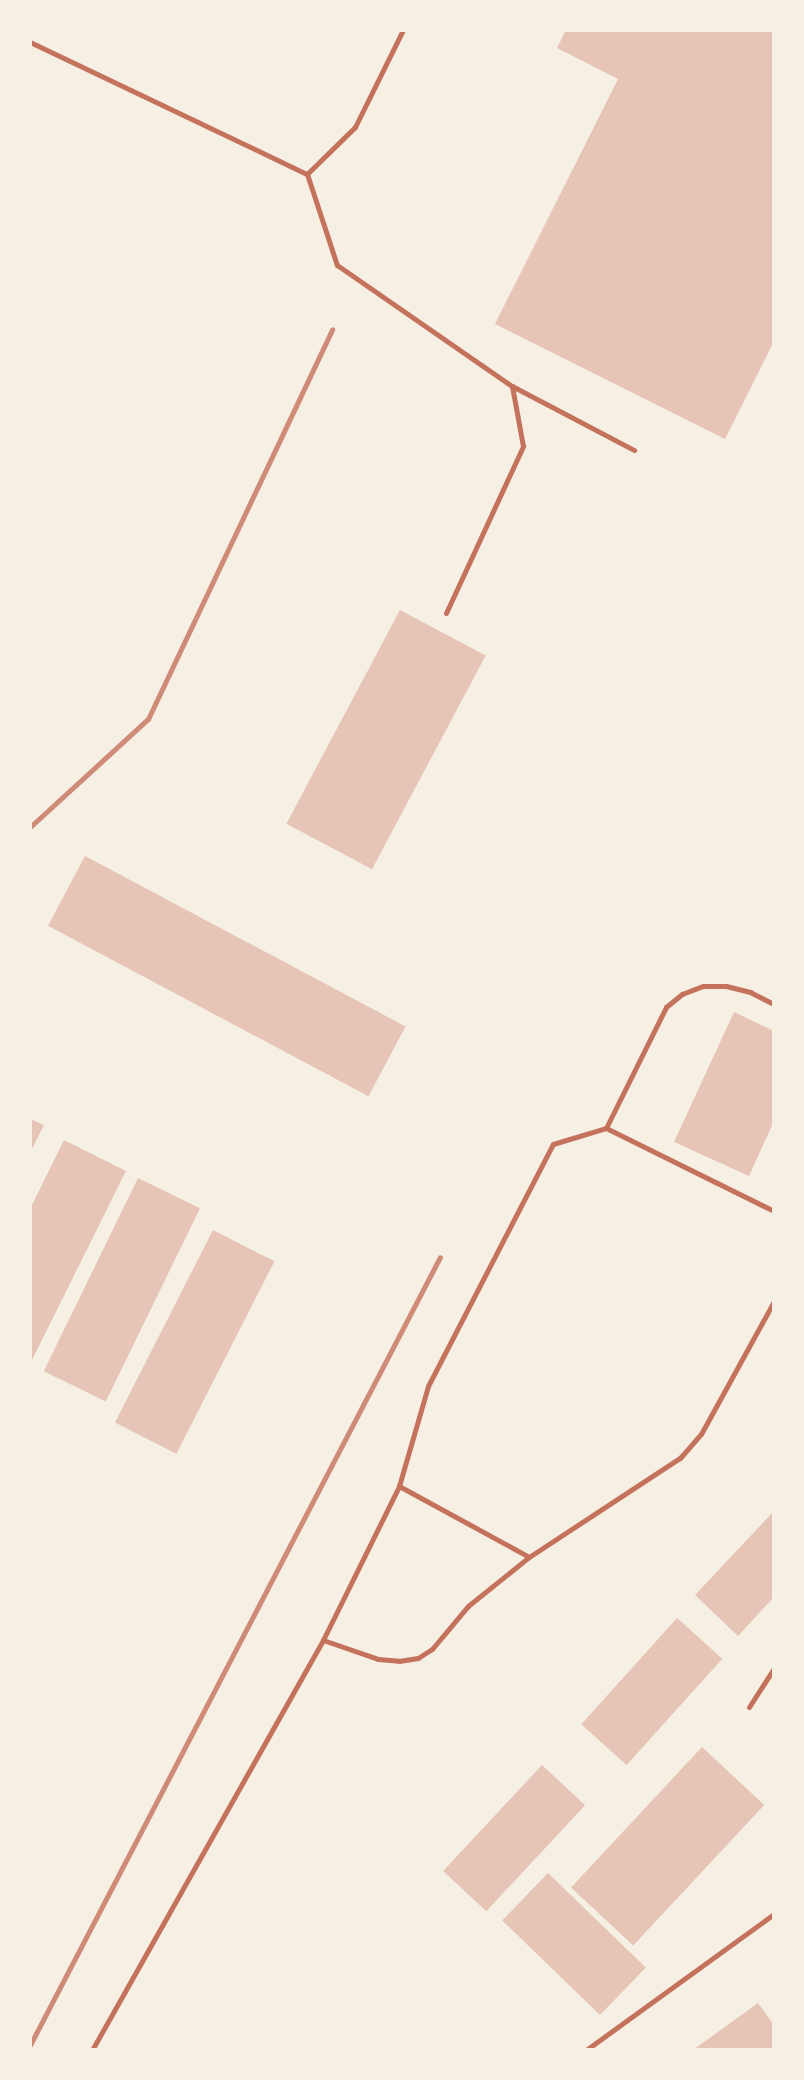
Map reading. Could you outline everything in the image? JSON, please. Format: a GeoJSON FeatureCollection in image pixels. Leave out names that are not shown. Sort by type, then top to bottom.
{"type":"FeatureCollection","features":[{"type":"Feature","properties":{"kind":"lane"},"geometry":{"type":"LineString","coordinates":[[307,174],[355,127],[403,30]]}},
{"type":"Feature","properties":{"kind":"lane"},"geometry":{"type":"LineString","coordinates":[[30,42],[307,174],[337,265],[512,386],[634,450]]}},
{"type":"Feature","properties":{"kind":"lane"},"geometry":{"type":"LineString","coordinates":[[446,613],[523,446],[512,386]]}},
{"type":"Feature","properties":{"kind":"lane"},"geometry":{"type":"LineString","coordinates":[[606,1128],[667,1007],[682,994],[703,986],[726,986],[750,992],[774,1004]]}},
{"type":"Feature","properties":{"kind":"lane"},"geometry":{"type":"LineString","coordinates":[[92,2050],[323,1640],[399,1486],[428,1386],[553,1144],[606,1128],[774,1211]]}},
{"type":"Feature","properties":{"kind":"lane"},"geometry":{"type":"LineString","coordinates":[[323,1640],[378,1659],[399,1661],[418,1658],[432,1649],[468,1606],[529,1557],[680,1458],[701,1434],[774,1301]]}},
{"type":"Feature","properties":{"kind":"lane"},"geometry":{"type":"LineString","coordinates":[[399,1486],[529,1557]]}},
{"type":"Feature","properties":{"kind":"lane"},"geometry":{"type":"LineString","coordinates":[[749,1706],[774,1668]]}},
{"type":"Feature","properties":{"kind":"lane"},"geometry":{"type":"LineString","coordinates":[[586,2050],[774,1914]]}},
{"type":"Feature","properties":{"kind":"building"},"geometry":{"type":"Polygon","coordinates":[[[566,30],[774,30],[774,341],[725,439],[495,324],[618,79],[557,48],[566,30]]]}},
{"type":"Feature","properties":{"kind":"building"},"geometry":{"type":"Polygon","coordinates":[[[400,610],[486,656],[372,869],[286,824],[400,610]]]}},
{"type":"Feature","properties":{"kind":"building"},"geometry":{"type":"Polygon","coordinates":[[[85,856],[406,1026],[368,1096],[48,926],[85,856]]]}},
{"type":"Feature","properties":{"kind":"building"},"geometry":{"type":"Polygon","coordinates":[[[734,1012],[774,1031],[774,1121],[749,1176],[674,1142],[734,1012]]]}},
{"type":"Feature","properties":{"kind":"building"},"geometry":{"type":"Polygon","coordinates":[[[30,1119],[44,1125],[30,1153],[30,1119]]]}},
{"type":"Feature","properties":{"kind":"building"},"geometry":{"type":"Polygon","coordinates":[[[64,1140],[126,1171],[30,1364],[30,1209],[64,1140]]]}},
{"type":"Feature","properties":{"kind":"building"},"geometry":{"type":"Polygon","coordinates":[[[138,1178],[200,1208],[106,1401],[44,1371],[138,1178]]]}},
{"type":"Feature","properties":{"kind":"building"},"geometry":{"type":"Polygon","coordinates":[[[213,1230],[274,1261],[176,1454],[115,1422],[213,1230]]]}},
{"type":"Feature","properties":{"kind":"building"},"geometry":{"type":"Polygon","coordinates":[[[774,1511],[774,1597],[738,1636],[695,1595],[774,1511]]]}},
{"type":"Feature","properties":{"kind":"building"},"geometry":{"type":"Polygon","coordinates":[[[677,1618],[722,1659],[627,1765],[581,1724],[677,1618]]]}},
{"type":"Feature","properties":{"kind":"building"},"geometry":{"type":"Polygon","coordinates":[[[702,1747],[764,1805],[633,1945],[571,1887],[702,1747]]]}},
{"type":"Feature","properties":{"kind":"building"},"geometry":{"type":"Polygon","coordinates":[[[542,1765],[585,1805],[486,1911],[443,1871],[542,1765]]]}},
{"type":"Feature","properties":{"kind":"building"},"geometry":{"type":"Polygon","coordinates":[[[548,1873],[646,1967],[600,2015],[502,1920],[548,1873]]]}},
{"type":"Feature","properties":{"kind":"building"},"geometry":{"type":"Polygon","coordinates":[[[758,2003],[774,2025],[774,2050],[693,2050],[758,2003]]]}},
{"type":"Feature","properties":{"kind":"railway"},"geometry":{"type":"LineString","coordinates":[[30,827],[148,719],[332,329]]}},
{"type":"Feature","properties":{"kind":"railway"},"geometry":{"type":"LineString","coordinates":[[30,2045],[440,1257]]}}]}
